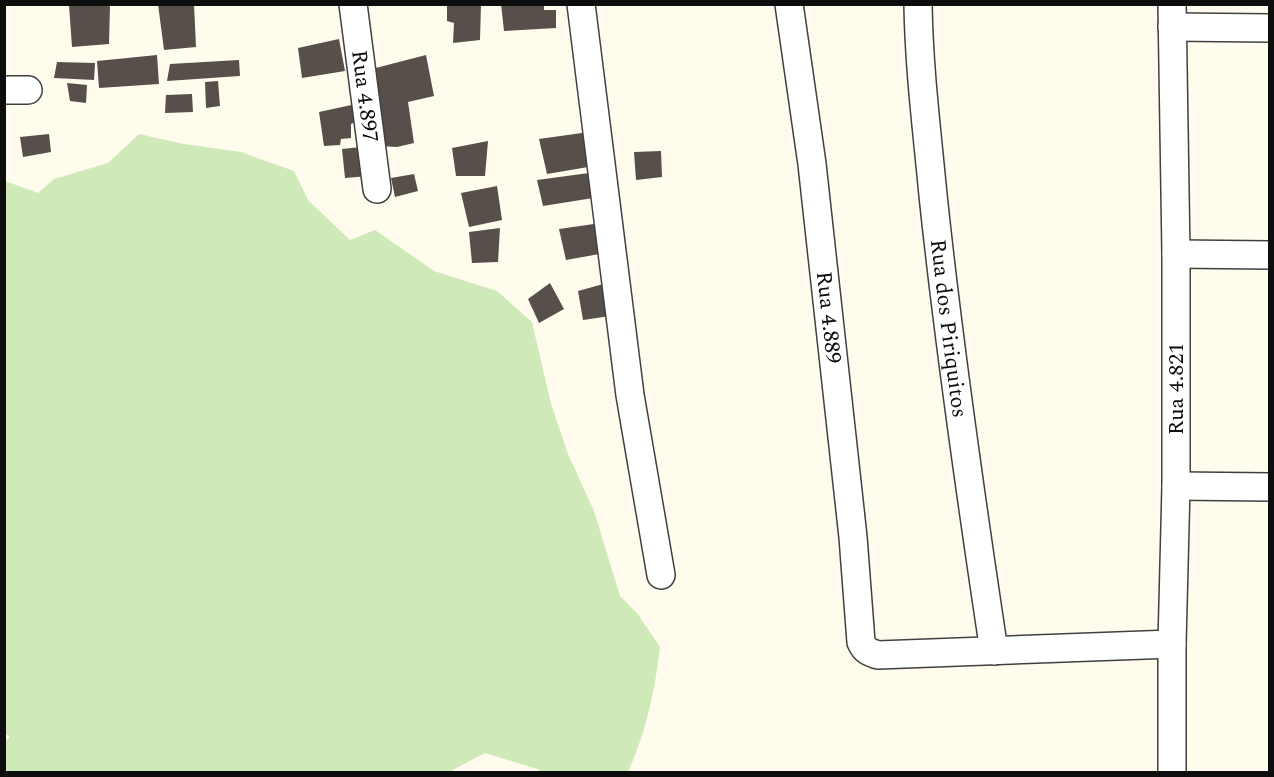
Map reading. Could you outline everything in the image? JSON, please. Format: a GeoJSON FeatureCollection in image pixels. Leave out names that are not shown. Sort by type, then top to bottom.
{"type":"FeatureCollection","features":[{"type":"Feature","properties":{"kind":"street","name":"Rua 4.897"},"geometry":{"type":"LineString","coordinates":[[353,4],[377,189]]}},
{"type":"Feature","properties":{"kind":"street"},"geometry":{"type":"LineString","coordinates":[[581,4],[629,384],[661,575]]}},
{"type":"Feature","properties":{"kind":"street","name":"Rua 4.889"},"geometry":{"type":"LineString","coordinates":[[789,4],[813,176],[853,537],[860,632],[864,648],[878,655],[994,651]]}},
{"type":"Feature","properties":{"kind":"street","name":"Rua dos Piriquitos"},"geometry":{"type":"LineString","coordinates":[[918,4],[921,82],[942,280],[994,651]]}},
{"type":"Feature","properties":{"kind":"street"},"geometry":{"type":"LineString","coordinates":[[1172,16],[1269,28]]}},
{"type":"Feature","properties":{"kind":"street","name":"Rua 4.821"},"geometry":{"type":"LineString","coordinates":[[1172,16],[1176,254],[1172,772]]}},
{"type":"Feature","properties":{"kind":"street"},"geometry":{"type":"LineString","coordinates":[[1176,254],[1269,255]]}},
{"type":"Feature","properties":{"kind":"street"},"geometry":{"type":"LineString","coordinates":[[1176,486],[1269,487]]}},
{"type":"Feature","properties":{"kind":"street"},"geometry":{"type":"LineString","coordinates":[[994,651],[1172,644]]}},
{"type":"Feature","properties":{"kind":"green space"},"geometry":{"type":"Polygon","coordinates":[[[139,134],[184,144],[241,152],[294,171],[308,200],[350,240],[375,230],[434,271],[497,291],[532,322],[551,404],[568,454],[594,511],[620,596],[637,613],[660,647],[649,711],[628,772],[542,772],[485,753],[449,772],[5,772],[5,741],[10,737],[4,733],[5,181],[38,193],[54,179],[108,163],[139,134]]]}},
{"type":"Feature","properties":{"kind":"building"},"geometry":{"type":"Polygon","coordinates":[[[158,4],[194,4],[196,47],[164,50],[158,4]]]}},
{"type":"Feature","properties":{"kind":"building"},"geometry":{"type":"Polygon","coordinates":[[[447,4],[481,4],[480,40],[453,43],[454,23],[447,21],[447,4]]]}},
{"type":"Feature","properties":{"kind":"building"},"geometry":{"type":"Polygon","coordinates":[[[501,4],[544,4],[544,10],[556,10],[556,28],[504,31],[501,4]]]}},
{"type":"Feature","properties":{"kind":"building"},"geometry":{"type":"Polygon","coordinates":[[[69,5],[110,5],[109,44],[72,47],[69,5]]]}},
{"type":"Feature","properties":{"kind":"building"},"geometry":{"type":"Polygon","coordinates":[[[339,39],[345,71],[302,78],[298,48],[339,39]]]}},
{"type":"Feature","properties":{"kind":"building"},"geometry":{"type":"Polygon","coordinates":[[[157,55],[159,84],[99,88],[97,61],[157,55]]]}},
{"type":"Feature","properties":{"kind":"building"},"geometry":{"type":"Polygon","coordinates":[[[426,55],[434,96],[408,102],[414,143],[397,147],[380,146],[368,70],[426,55]]]}},
{"type":"Feature","properties":{"kind":"building"},"geometry":{"type":"Polygon","coordinates":[[[239,60],[240,76],[167,81],[170,64],[239,60]]]}},
{"type":"Feature","properties":{"kind":"building"},"geometry":{"type":"Polygon","coordinates":[[[57,62],[95,63],[94,80],[54,78],[57,62]]]}},
{"type":"Feature","properties":{"kind":"building"},"geometry":{"type":"Polygon","coordinates":[[[218,81],[220,106],[206,108],[205,82],[218,81]]]}},
{"type":"Feature","properties":{"kind":"building"},"geometry":{"type":"Polygon","coordinates":[[[67,83],[87,85],[86,103],[70,101],[67,83]]]}},
{"type":"Feature","properties":{"kind":"building"},"geometry":{"type":"Polygon","coordinates":[[[192,94],[193,112],[165,113],[166,95],[192,94]]]}},
{"type":"Feature","properties":{"kind":"building"},"geometry":{"type":"Polygon","coordinates":[[[356,104],[361,119],[351,124],[351,138],[341,139],[340,145],[324,146],[319,112],[356,104]]]}},
{"type":"Feature","properties":{"kind":"building"},"geometry":{"type":"Polygon","coordinates":[[[589,132],[594,166],[547,174],[539,139],[589,132]]]}},
{"type":"Feature","properties":{"kind":"building"},"geometry":{"type":"Polygon","coordinates":[[[49,134],[51,152],[23,157],[20,137],[49,134]]]}},
{"type":"Feature","properties":{"kind":"building"},"geometry":{"type":"Polygon","coordinates":[[[488,141],[485,176],[456,176],[452,148],[488,141]]]}},
{"type":"Feature","properties":{"kind":"building"},"geometry":{"type":"Polygon","coordinates":[[[361,147],[370,176],[345,178],[342,149],[361,147]]]}},
{"type":"Feature","properties":{"kind":"building"},"geometry":{"type":"Polygon","coordinates":[[[661,151],[662,177],[636,180],[634,152],[661,151]]]}},
{"type":"Feature","properties":{"kind":"building"},"geometry":{"type":"Polygon","coordinates":[[[589,173],[593,198],[543,206],[537,180],[589,173]]]}},
{"type":"Feature","properties":{"kind":"building"},"geometry":{"type":"Polygon","coordinates":[[[414,174],[418,191],[395,197],[391,178],[414,174]]]}},
{"type":"Feature","properties":{"kind":"building"},"geometry":{"type":"Polygon","coordinates":[[[497,186],[502,220],[469,227],[461,193],[497,186]]]}},
{"type":"Feature","properties":{"kind":"building"},"geometry":{"type":"Polygon","coordinates":[[[601,223],[605,253],[566,260],[559,229],[601,223]]]}},
{"type":"Feature","properties":{"kind":"building"},"geometry":{"type":"Polygon","coordinates":[[[500,228],[498,262],[472,263],[469,232],[500,228]]]}},
{"type":"Feature","properties":{"kind":"building"},"geometry":{"type":"Polygon","coordinates":[[[550,283],[564,309],[539,323],[528,299],[550,283]]]}},
{"type":"Feature","properties":{"kind":"building"},"geometry":{"type":"Polygon","coordinates":[[[607,283],[617,315],[583,320],[578,291],[607,283]]]}}]}
